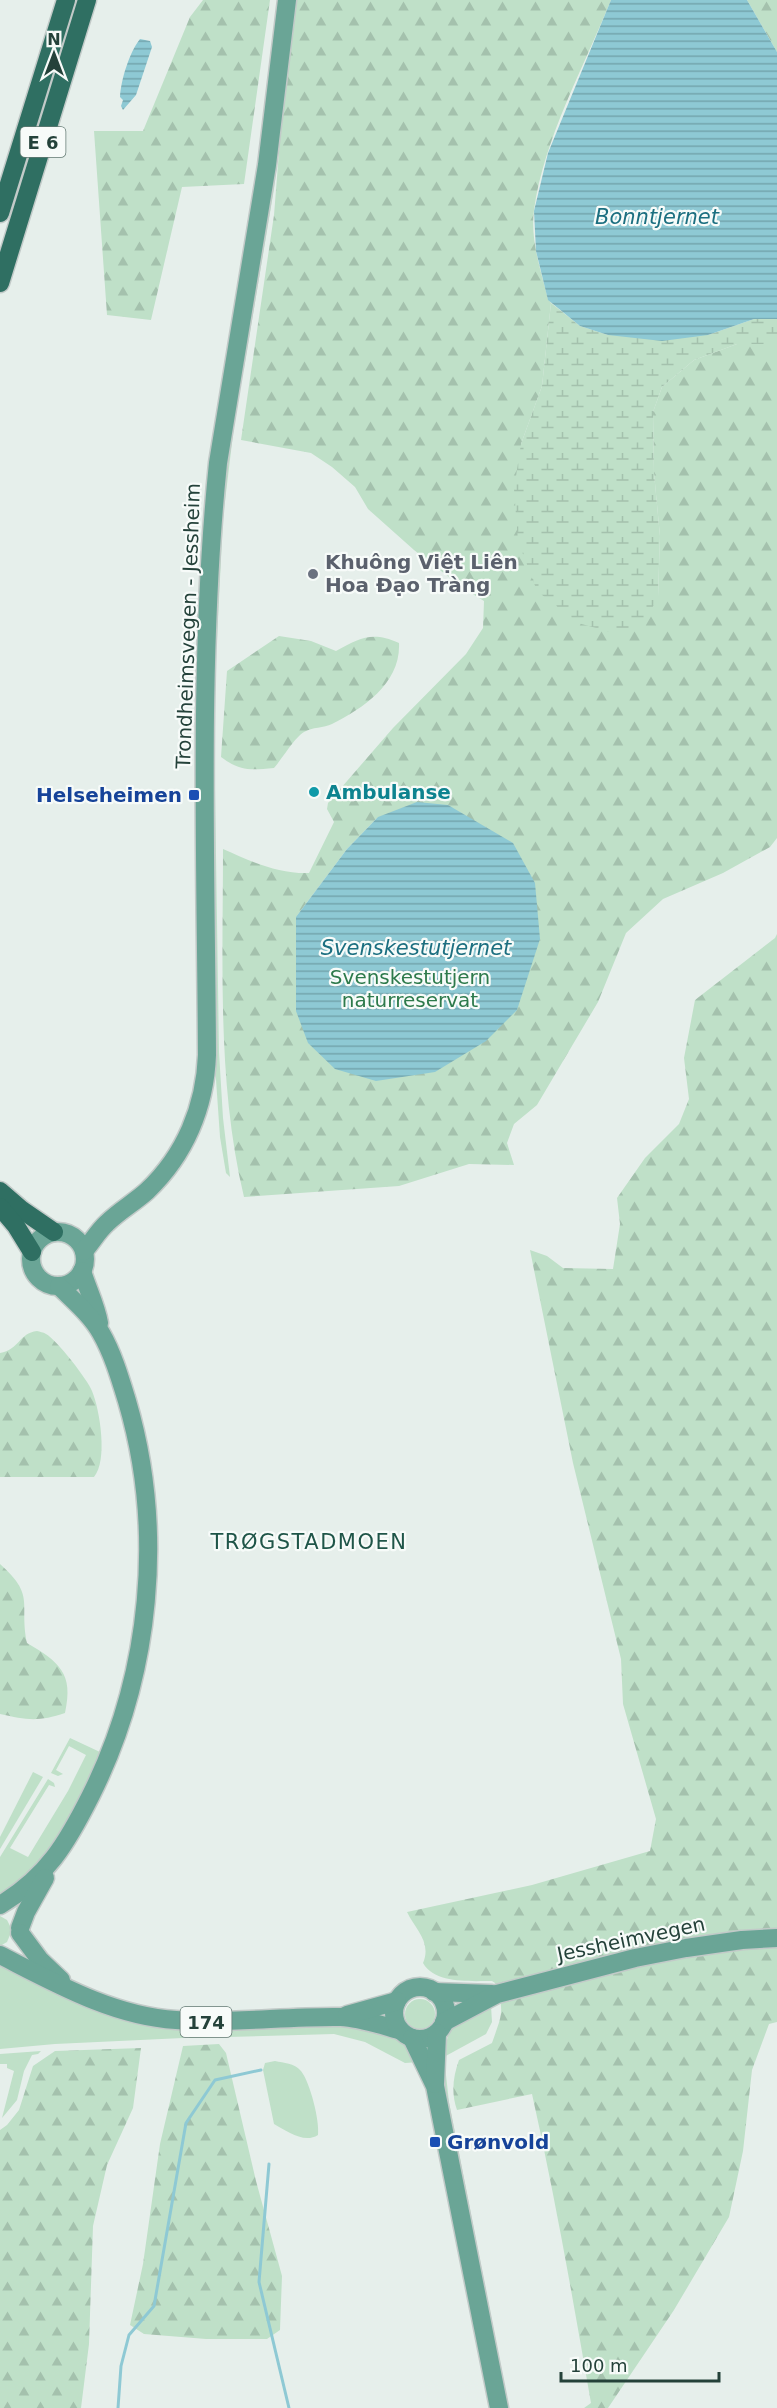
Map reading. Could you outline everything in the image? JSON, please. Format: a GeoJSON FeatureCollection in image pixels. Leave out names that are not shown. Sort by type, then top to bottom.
{"type":"FeatureCollection","features":[{"type":"Feature","properties":{"kind":"highway","name":"E 6"},"geometry":{"type":"LineString","coordinates":[[0,213],[66,0]]}},
{"type":"Feature","properties":{"kind":"highway","name":"E 6"},"geometry":{"type":"LineString","coordinates":[[0,284],[87,0]]}},
{"type":"Feature","properties":{"kind":"highway"},"geometry":{"type":"LineString","coordinates":[[0,1191],[22,1210],[61,1233]]}},
{"type":"Feature","properties":{"kind":"highway"},"geometry":{"type":"LineString","coordinates":[[0,1207],[16,1226],[32,1252]]}},
{"type":"Feature","properties":{"kind":"main road","name":"Trondheimsvegen - Jessheim"},"geometry":{"type":"LineString","coordinates":[[84,1251],[106,1223],[145,1193],[171,1164],[193,1125],[205,1080],[207,1054],[206,654],[215,494],[218,463],[267,165],[287,0]]}},
{"type":"Feature","properties":{"kind":"main road","name":"Trondheimsvegen - Jessheim"},"geometry":{"type":"LineString","coordinates":[[61,1233],[106,1223]]}},
{"type":"Feature","properties":{"kind":"main road"},"geometry":{"type":"LineString","coordinates":[[20,1930],[26,1912],[44,1881],[48,1868],[84,1809],[112,1746],[134,1674],[146,1596],[147,1524],[140,1460],[121,1382],[100,1330],[97,1313],[90,1299],[82,1271],[84,1251],[77,1240],[61,1233],[40,1239],[32,1252],[31,1261],[37,1276],[44,1282],[59,1286],[100,1330]]}},
{"type":"Feature","properties":{"kind":"main road"},"geometry":{"type":"LineString","coordinates":[[59,1286],[74,1280],[82,1271]]}},
{"type":"Feature","properties":{"kind":"main road"},"geometry":{"type":"LineString","coordinates":[[0,1906],[31,1884],[48,1868]]}},
{"type":"Feature","properties":{"kind":"main road","name":"174"},"geometry":{"type":"LineString","coordinates":[[0,1906],[14,1916],[20,1930],[40,1960],[73,1990]]}},
{"type":"Feature","properties":{"kind":"main road","name":"174"},"geometry":{"type":"LineString","coordinates":[[20,1930],[15,1945],[0,1955],[49,1981],[111,2007],[147,2016],[216,2022],[344,2017],[425,2039],[441,2027]]}},
{"type":"Feature","properties":{"kind":"main road","name":"Jessheimvegen"},"geometry":{"type":"LineString","coordinates":[[441,2027],[497,1994],[635,1958],[742,1940],[777,1938]]}},
{"type":"Feature","properties":{"kind":"main road","name":"174"},"geometry":{"type":"LineString","coordinates":[[344,2017],[354,2012],[374,2009],[397,2001],[407,1991],[414,1988],[434,1992]]}},
{"type":"Feature","properties":{"kind":"main road"},"geometry":{"type":"LineString","coordinates":[[434,1992],[444,2005],[435,2086],[499,2408]]}},
{"type":"Feature","properties":{"kind":"main road","name":"Jessheimvegen"},"geometry":{"type":"LineString","coordinates":[[434,1992],[497,1994]]}},
{"type":"Feature","properties":{"kind":"main road"},"geometry":{"type":"LineString","coordinates":[[397,2001],[394,2016],[435,2086]]}},
{"type":"Feature","properties":{"kind":"green space"},"geometry":{"type":"Polygon","coordinates":[[[203,0],[270,0],[244,184],[182,187],[151,320],[107,315],[94,131],[143,131],[190,17],[203,0]]]}},
{"type":"Feature","properties":{"kind":"green space","name":"Svenskestutjern naturreservat"},"geometry":{"type":"Polygon","coordinates":[[[291,0],[611,0],[566,103],[546,156],[539,183],[533,221],[535,244],[539,266],[551,303],[542,386],[521,444],[658,596],[660,536],[654,473],[653,412],[662,387],[694,360],[737,344],[777,344],[777,838],[770,847],[723,873],[663,899],[626,933],[598,1002],[537,1105],[514,1124],[507,1143],[514,1165],[469,1164],[399,1186],[244,1197],[235,1154],[225,1068],[223,849],[275,869],[309,873],[334,822],[327,809],[328,803],[393,728],[466,654],[483,628],[484,601],[463,588],[414,550],[368,509],[355,487],[311,453],[241,440],[274,215],[291,0]],[[378,817],[347,849],[296,917],[378,817]]]}},
{"type":"Feature","properties":{"kind":"green space"},"geometry":{"type":"Polygon","coordinates":[[[747,0],[777,0],[777,52],[747,0]]]}},
{"type":"Feature","properties":{"kind":"green space"},"geometry":{"type":"Polygon","coordinates":[[[287,49],[274,189],[244,368],[241,372],[287,49]]]}},
{"type":"Feature","properties":{"kind":"green space"},"geometry":{"type":"Polygon","coordinates":[[[551,303],[580,326],[608,335],[708,335],[754,319],[777,319],[777,344],[737,344],[694,360],[662,387],[653,412],[654,473],[660,536],[658,596],[645,623],[614,633],[578,623],[537,591],[518,541],[514,489],[521,444],[542,386],[551,303]]]}},
{"type":"Feature","properties":{"kind":"green space"},"geometry":{"type":"Polygon","coordinates":[[[238,393],[223,518],[217,640],[214,621],[219,506],[238,393]]]}},
{"type":"Feature","properties":{"kind":"green space"},"geometry":{"type":"Polygon","coordinates":[[[279,636],[311,641],[336,651],[359,640],[381,637],[399,643],[398,657],[387,682],[368,702],[332,724],[304,732],[274,768],[240,768],[221,757],[227,671],[279,636]]]}},
{"type":"Feature","properties":{"kind":"green space"},"geometry":{"type":"Polygon","coordinates":[[[214,723],[219,1052],[223,1118],[230,1177],[226,1173],[220,1137],[214,1051],[212,725],[214,723]]]}},
{"type":"Feature","properties":{"kind":"green space"},"geometry":{"type":"Polygon","coordinates":[[[777,934],[777,2022],[769,2024],[752,2070],[743,2151],[729,2217],[674,2310],[608,2408],[584,2408],[591,2403],[556,2209],[532,2094],[457,2110],[455,2104],[455,2073],[459,2060],[492,2043],[498,2025],[501,2007],[495,1983],[454,1980],[436,1975],[429,1970],[423,1963],[424,1942],[407,1912],[532,1885],[650,1851],[656,1819],[623,1704],[621,1659],[573,1463],[530,1250],[547,1256],[563,1268],[613,1269],[620,1224],[617,1198],[645,1158],[679,1124],[689,1099],[684,1058],[695,1000],[775,938],[777,934]]]}},
{"type":"Feature","properties":{"kind":"green space"},"geometry":{"type":"Polygon","coordinates":[[[37,1331],[51,1337],[57,1343],[92,1391],[98,1410],[102,1448],[101,1459],[94,1477],[0,1477],[0,1353],[11,1349],[31,1332],[37,1331]]]}},
{"type":"Feature","properties":{"kind":"green space"},"geometry":{"type":"Polygon","coordinates":[[[0,1564],[18,1584],[22,1593],[27,1643],[48,1656],[65,1678],[67,1699],[65,1713],[48,1718],[32,1719],[0,1714],[0,1564]]]}},
{"type":"Feature","properties":{"kind":"green space"},"geometry":{"type":"Polygon","coordinates":[[[70,1738],[100,1752],[71,1815],[44,1861],[35,1871],[0,1895],[0,1857],[48,1779],[54,1783],[55,1787],[49,1785],[10,1848],[28,1857],[68,1791],[86,1755],[69,1746],[56,1770],[63,1774],[58,1776],[51,1773],[70,1738]]]}},
{"type":"Feature","properties":{"kind":"green space"},"geometry":{"type":"Polygon","coordinates":[[[33,1772],[43,1777],[0,1849],[0,1837],[33,1772]]]}},
{"type":"Feature","properties":{"kind":"green space"},"geometry":{"type":"Polygon","coordinates":[[[0,1916],[7,1920],[12,1930],[7,1942],[0,1946],[0,1916]]]}},
{"type":"Feature","properties":{"kind":"green space"},"geometry":{"type":"Polygon","coordinates":[[[0,1967],[188,2029],[183,2038],[0,2049],[0,1967]]]}},
{"type":"Feature","properties":{"kind":"green space"},"geometry":{"type":"Polygon","coordinates":[[[420,1999],[431,2003],[435,2014],[431,2025],[420,2029],[409,2025],[405,2014],[409,2003],[420,1999]]]}},
{"type":"Feature","properties":{"kind":"green space"},"geometry":{"type":"Polygon","coordinates":[[[491,2006],[492,2022],[486,2034],[442,2058],[450,2029],[491,2006]]]}},
{"type":"Feature","properties":{"kind":"green space"},"geometry":{"type":"Polygon","coordinates":[[[351,2025],[390,2036],[412,2052],[419,2062],[405,2063],[365,2042],[334,2034],[189,2038],[194,2030],[351,2025]]]}},
{"type":"Feature","properties":{"kind":"green space"},"geometry":{"type":"Polygon","coordinates":[[[219,2044],[226,2053],[256,2181],[282,2276],[280,2330],[267,2339],[206,2339],[144,2334],[130,2325],[143,2264],[160,2144],[183,2046],[219,2044]]]}},
{"type":"Feature","properties":{"kind":"green space"},"geometry":{"type":"Polygon","coordinates":[[[141,2048],[133,2108],[107,2165],[93,2226],[89,2344],[81,2408],[0,2408],[0,2130],[19,2110],[33,2066],[55,2051],[141,2048]]]}},
{"type":"Feature","properties":{"kind":"green space"},"geometry":{"type":"Polygon","coordinates":[[[41,2051],[32,2055],[24,2071],[17,2100],[2,2118],[14,2071],[7,2068],[7,2064],[0,2064],[0,2054],[41,2051]]]}},
{"type":"Feature","properties":{"kind":"green space"},"geometry":{"type":"Polygon","coordinates":[[[275,2061],[295,2066],[304,2076],[316,2111],[318,2135],[301,2137],[274,2124],[263,2070],[265,2063],[275,2061]]]}},
{"type":"Feature","properties":{"kind":"green space"},"geometry":{"type":"Polygon","coordinates":[[[445,2066],[449,2102],[509,2408],[505,2408],[443,2093],[445,2066]]]}},
{"type":"Feature","properties":{"kind":"water","name":"Bonntjernet"},"geometry":{"type":"Polygon","coordinates":[[[611,0],[747,0],[777,52],[777,319],[754,319],[708,335],[662,341],[608,335],[580,326],[548,300],[536,251],[534,211],[548,153],[611,0]]]}},
{"type":"Feature","properties":{"kind":"water"},"geometry":{"type":"Polygon","coordinates":[[[140,39],[150,41],[152,47],[136,95],[123,110],[121,106],[123,100],[120,97],[122,83],[129,59],[140,39]]]}},
{"type":"Feature","properties":{"kind":"water","name":"Svenskestutjernet"},"geometry":{"type":"Polygon","coordinates":[[[417,802],[448,805],[513,843],[535,883],[540,939],[517,1010],[486,1041],[435,1072],[376,1081],[335,1069],[308,1043],[296,1011],[296,917],[347,849],[378,817],[417,802]]]}},
{"type":"Feature","properties":{"kind":"waterway"},"geometry":{"type":"LineString","coordinates":[[118,2408],[121,2366],[129,2335],[154,2306],[186,2123],[215,2080],[261,2070]]}},
{"type":"Feature","properties":{"kind":"waterway"},"geometry":{"type":"LineString","coordinates":[[269,2164],[259,2282],[289,2408]]}},
{"type":"Feature","properties":{"kind":"place","name":"Khuông Việt Liên Hoa Đạo Tràng"},"geometry":{"type":"Point","coordinates":[313,574]}},
{"type":"Feature","properties":{"kind":"place","name":"Ambulanse"},"geometry":{"type":"Point","coordinates":[314,792]}},
{"type":"Feature","properties":{"kind":"place","name":"Helseheimen"},"geometry":{"type":"Point","coordinates":[194,795]}},
{"type":"Feature","properties":{"kind":"place","name":"Grønvold"},"geometry":{"type":"Point","coordinates":[435,2142]}},
{"type":"Feature","properties":{"kind":"district","name":"TRØGSTADMOEN"},"geometry":{"type":"Point","coordinates":[309,1542]}}]}
